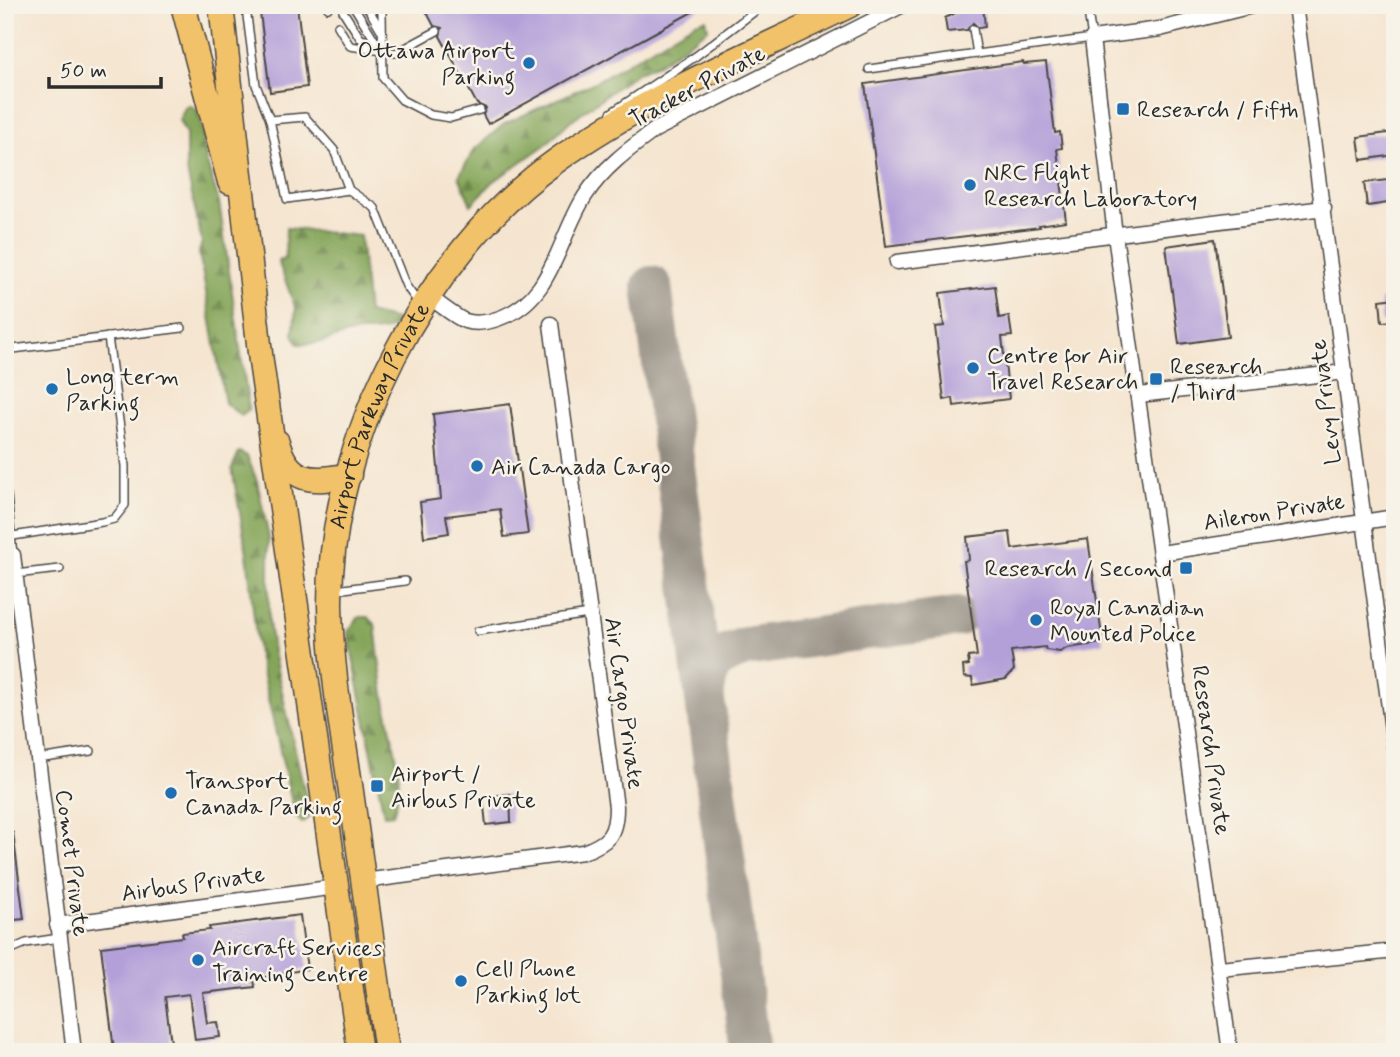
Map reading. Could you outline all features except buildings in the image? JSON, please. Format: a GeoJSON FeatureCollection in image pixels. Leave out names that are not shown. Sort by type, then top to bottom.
{"type":"FeatureCollection","features":[{"type":"Feature","properties":{"kind":"highway"},"geometry":{"type":"LineString","coordinates":[[183,5],[251,268]]}},
{"type":"Feature","properties":{"kind":"highway","name":"Airport Parkway Private"},"geometry":{"type":"LineString","coordinates":[[387,1052],[335,686],[331,590],[336,535],[349,475],[376,397],[426,302],[464,248],[496,212],[533,178],[575,147],[623,118],[819,15],[850,5]]}},
{"type":"Feature","properties":{"kind":"highway"},"geometry":{"type":"LineString","coordinates":[[221,7],[268,408],[360,1052]]}},
{"type":"Feature","properties":{"kind":"highway"},"geometry":{"type":"LineString","coordinates":[[268,408],[279,449],[293,471],[313,481],[349,475]]}},
{"type":"Feature","properties":{"kind":"highway"},"geometry":{"type":"LineString","coordinates":[[336,887],[364,881]]}},
{"type":"Feature","properties":{"kind":"street","name":"Tracker Private"},"geometry":{"type":"LineString","coordinates":[[426,302],[465,321],[489,321],[514,312],[545,283],[585,196],[612,163],[631,148],[655,130],[903,5]]}},
{"type":"Feature","properties":{"kind":"street"},"geometry":{"type":"LineString","coordinates":[[1092,38],[1160,29],[1256,5]]}},
{"type":"Feature","properties":{"kind":"street","name":"Levy Private"},"geometry":{"type":"LineString","coordinates":[[1294,5],[1324,208],[1395,752]]}},
{"type":"Feature","properties":{"kind":"street","name":"Research Private"},"geometry":{"type":"LineString","coordinates":[[1092,38],[1115,235],[1230,1052]]}},
{"type":"Feature","properties":{"kind":"street"},"geometry":{"type":"LineString","coordinates":[[897,262],[1324,208]]}},
{"type":"Feature","properties":{"kind":"street","name":"Air Cargo Private"},"geometry":{"type":"LineString","coordinates":[[364,881],[566,855],[600,846],[611,837],[616,822],[616,807],[551,324]]}},
{"type":"Feature","properties":{"kind":"street"},"geometry":{"type":"LineString","coordinates":[[1139,395],[1345,372]]}},
{"type":"Feature","properties":{"kind":"street","name":"Aileron Private"},"geometry":{"type":"LineString","coordinates":[[1161,553],[1395,517]]}},
{"type":"Feature","properties":{"kind":"street","name":"Comet Private"},"geometry":{"type":"LineString","coordinates":[[9,554],[15,574],[74,1052]]}},
{"type":"Feature","properties":{"kind":"street","name":"Airbus Private"},"geometry":{"type":"LineString","coordinates":[[58,931],[336,887]]}},
{"type":"Feature","properties":{"kind":"street"},"geometry":{"type":"LineString","coordinates":[[1220,969],[1395,951]]}},
{"type":"Feature","properties":{"kind":"lane"},"geometry":{"type":"LineString","coordinates":[[353,5],[381,51]]}},
{"type":"Feature","properties":{"kind":"lane"},"geometry":{"type":"LineString","coordinates":[[366,5],[381,30]]}},
{"type":"Feature","properties":{"kind":"lane"},"geometry":{"type":"LineString","coordinates":[[378,5],[382,13],[383,78],[402,100],[431,115],[452,118],[480,110]]}},
{"type":"Feature","properties":{"kind":"lane"},"geometry":{"type":"LineString","coordinates":[[575,147],[619,105],[696,56],[763,5]]}},
{"type":"Feature","properties":{"kind":"lane"},"geometry":{"type":"LineString","coordinates":[[869,69],[1092,38],[1087,5]]}},
{"type":"Feature","properties":{"kind":"lane"},"geometry":{"type":"LineString","coordinates":[[343,11],[360,38],[381,51]]}},
{"type":"Feature","properties":{"kind":"lane"},"geometry":{"type":"LineString","coordinates":[[247,16],[256,85],[270,120],[287,199],[349,190]]}},
{"type":"Feature","properties":{"kind":"lane"},"geometry":{"type":"LineString","coordinates":[[338,26],[350,46],[396,53],[437,31]]}},
{"type":"Feature","properties":{"kind":"lane"},"geometry":{"type":"LineString","coordinates":[[973,29],[977,54]]}},
{"type":"Feature","properties":{"kind":"lane"},"geometry":{"type":"LineString","coordinates":[[270,120],[305,117],[334,150],[349,190],[376,208],[406,286],[426,302]]}},
{"type":"Feature","properties":{"kind":"lane"},"geometry":{"type":"LineString","coordinates":[[5,350],[182,328]]}},
{"type":"Feature","properties":{"kind":"lane"},"geometry":{"type":"LineString","coordinates":[[13,536],[114,519],[125,505],[125,466],[108,337]]}},
{"type":"Feature","properties":{"kind":"lane"},"geometry":{"type":"LineString","coordinates":[[7,495],[13,536],[9,554]]}},
{"type":"Feature","properties":{"kind":"lane"},"geometry":{"type":"LineString","coordinates":[[15,574],[60,569]]}},
{"type":"Feature","properties":{"kind":"lane"},"geometry":{"type":"LineString","coordinates":[[331,590],[405,581]]}},
{"type":"Feature","properties":{"kind":"lane"},"geometry":{"type":"LineString","coordinates":[[478,631],[590,614]]}},
{"type":"Feature","properties":{"kind":"lane"},"geometry":{"type":"LineString","coordinates":[[37,759],[91,751]]}},
{"type":"Feature","properties":{"kind":"lane"},"geometry":{"type":"LineString","coordinates":[[5,952],[58,931]]}},
{"type":"Feature","properties":{"kind":"green space"},"geometry":{"type":"Polygon","coordinates":[[[706,19],[708,29],[658,64],[638,72],[569,122],[545,145],[493,182],[471,205],[459,176],[475,149],[504,124],[595,82],[696,22],[706,19]]]}},
{"type":"Feature","properties":{"kind":"green space"},"geometry":{"type":"Polygon","coordinates":[[[186,106],[199,112],[207,163],[219,202],[249,410],[241,416],[225,403],[199,252],[202,242],[186,167],[186,134],[179,120],[186,106]]]}},
{"type":"Feature","properties":{"kind":"green space"},"geometry":{"type":"Polygon","coordinates":[[[286,228],[360,236],[368,313],[401,321],[382,331],[355,332],[317,343],[298,344],[293,334],[296,309],[278,261],[285,259],[286,228]]]}},
{"type":"Feature","properties":{"kind":"green space"},"geometry":{"type":"Polygon","coordinates":[[[239,452],[247,456],[257,481],[269,538],[269,622],[273,652],[310,816],[302,823],[295,816],[258,655],[247,553],[232,468],[239,452]]]}},
{"type":"Feature","properties":{"kind":"green space"},"geometry":{"type":"Polygon","coordinates":[[[359,617],[368,617],[375,624],[399,774],[393,814],[384,815],[348,632],[359,617]]]}},
{"type":"Feature","properties":{"kind":"taxiway"},"geometry":{"type":"LineString","coordinates":[[652,286],[750,1052]]}},
{"type":"Feature","properties":{"kind":"taxiway"},"geometry":{"type":"LineString","coordinates":[[705,690],[710,665],[726,654],[745,647],[957,617]]}},
{"type":"Feature","properties":{"kind":"place","name":"Ottawa Airport Parking"},"geometry":{"type":"Point","coordinates":[529,63]}},
{"type":"Feature","properties":{"kind":"place","name":"Research / Fifth"},"geometry":{"type":"Point","coordinates":[1123,109]}},
{"type":"Feature","properties":{"kind":"place","name":"NRC Flight Research Laboratory"},"geometry":{"type":"Point","coordinates":[970,185]}},
{"type":"Feature","properties":{"kind":"place","name":"Centre for Air Travel Research"},"geometry":{"type":"Point","coordinates":[973,368]}},
{"type":"Feature","properties":{"kind":"place","name":"Research / Third"},"geometry":{"type":"Point","coordinates":[1156,379]}},
{"type":"Feature","properties":{"kind":"place","name":"Long term Parking"},"geometry":{"type":"Point","coordinates":[52,389]}},
{"type":"Feature","properties":{"kind":"place","name":"Air Canada Cargo"},"geometry":{"type":"Point","coordinates":[477,466]}},
{"type":"Feature","properties":{"kind":"place","name":"Research / Second"},"geometry":{"type":"Point","coordinates":[1186,568]}},
{"type":"Feature","properties":{"kind":"place","name":"Royal Canadian Mounted Police"},"geometry":{"type":"Point","coordinates":[1036,620]}},
{"type":"Feature","properties":{"kind":"place","name":"Airport / Airbus Private"},"geometry":{"type":"Point","coordinates":[377,786]}},
{"type":"Feature","properties":{"kind":"place","name":"Transport Canada Parking"},"geometry":{"type":"Point","coordinates":[171,793]}},
{"type":"Feature","properties":{"kind":"place","name":"Aircraft Services Training Centre"},"geometry":{"type":"Point","coordinates":[198,960]}},
{"type":"Feature","properties":{"kind":"place","name":"Cell Phone Parking lot"},"geometry":{"type":"Point","coordinates":[461,981]}}]}
